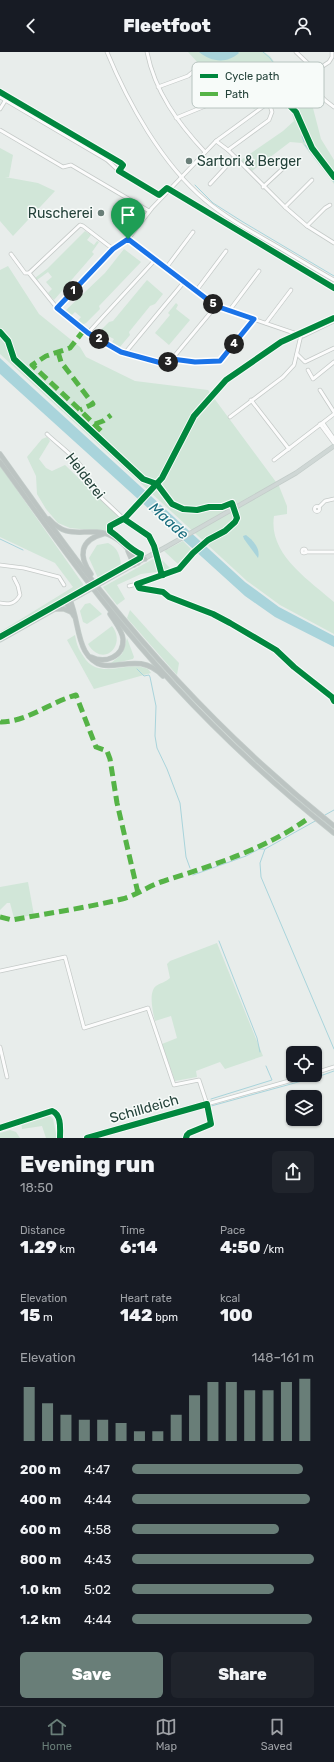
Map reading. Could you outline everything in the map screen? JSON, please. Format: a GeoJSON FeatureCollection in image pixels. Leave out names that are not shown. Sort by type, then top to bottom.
{"type":"FeatureCollection","features":[{"type":"Feature","properties":{"kind":"highway"},"geometry":{"type":"LineString","coordinates":[[0,454],[105,596],[166,668],[218,723],[260,763],[334,826]]}},
{"type":"Feature","properties":{"kind":"highway"},"geometry":{"type":"LineString","coordinates":[[0,462],[106,606],[173,683]]}},
{"type":"Feature","properties":{"kind":"highway"},"geometry":{"type":"LineString","coordinates":[[42,512],[46,514],[54,524],[67,532],[99,532],[105,534],[116,538],[134,555],[145,559]]}},
{"type":"Feature","properties":{"kind":"highway"},"geometry":{"type":"LineString","coordinates":[[105,534],[90,540],[85,546],[83,554],[85,565],[105,596]]}},
{"type":"Feature","properties":{"kind":"highway"},"geometry":{"type":"LineString","coordinates":[[128,550],[136,564]]}},
{"type":"Feature","properties":{"kind":"highway"},"geometry":{"type":"LineString","coordinates":[[134,555],[136,564]]}},
{"type":"Feature","properties":{"kind":"highway"},"geometry":{"type":"LineString","coordinates":[[68,602],[71,612],[76,618]]}},
{"type":"Feature","properties":{"kind":"highway"},"geometry":{"type":"LineString","coordinates":[[68,602],[76,618],[82,646],[95,662],[104,666],[130,662],[143,663],[157,669],[257,767],[311,815],[334,833]]}},
{"type":"Feature","properties":{"kind":"highway"},"geometry":{"type":"LineString","coordinates":[[89,656],[95,659],[107,660],[115,656],[121,649],[123,640],[122,634],[106,606]]}},
{"type":"Feature","properties":{"kind":"highway"},"geometry":{"type":"LineString","coordinates":[[56,609],[64,609],[71,612]]}},
{"type":"Feature","properties":{"kind":"main road"},"geometry":{"type":"LineString","coordinates":[[0,640],[296,473],[334,446]]}},
{"type":"Feature","properties":{"kind":"street"},"geometry":{"type":"LineString","coordinates":[[107,52],[120,83],[142,122],[182,177],[195,191],[212,206],[244,227],[334,280]]}},
{"type":"Feature","properties":{"kind":"street"},"geometry":{"type":"LineString","coordinates":[[148,52],[152,72],[158,87],[176,118],[205,152]]}},
{"type":"Feature","properties":{"kind":"street"},"geometry":{"type":"LineString","coordinates":[[296,52],[307,62]]}},
{"type":"Feature","properties":{"kind":"street"},"geometry":{"type":"LineString","coordinates":[[324,65],[333,57],[332,52]]}},
{"type":"Feature","properties":{"kind":"street"},"geometry":{"type":"LineString","coordinates":[[158,87],[188,76],[192,73]]}},
{"type":"Feature","properties":{"kind":"street"},"geometry":{"type":"LineString","coordinates":[[0,97],[107,160],[119,171],[162,197]]}},
{"type":"Feature","properties":{"kind":"street"},"geometry":{"type":"LineString","coordinates":[[324,99],[334,107]]}},
{"type":"Feature","properties":{"kind":"street"},"geometry":{"type":"LineString","coordinates":[[0,109],[5,101]]}},
{"type":"Feature","properties":{"kind":"street"},"geometry":{"type":"LineString","coordinates":[[176,118],[200,108]]}},
{"type":"Feature","properties":{"kind":"street"},"geometry":{"type":"LineString","coordinates":[[57,308],[113,249],[128,239],[149,211],[216,141],[261,108]]}},
{"type":"Feature","properties":{"kind":"street"},"geometry":{"type":"LineString","coordinates":[[228,150],[269,120],[272,112],[271,108]]}},
{"type":"Feature","properties":{"kind":"street"},"geometry":{"type":"LineString","coordinates":[[0,130],[63,167],[72,165],[149,211]]}},
{"type":"Feature","properties":{"kind":"street"},"geometry":{"type":"LineString","coordinates":[[216,141],[228,150],[285,207],[307,226],[334,243]]}},
{"type":"Feature","properties":{"kind":"street"},"geometry":{"type":"LineString","coordinates":[[210,184],[235,157]]}},
{"type":"Feature","properties":{"kind":"street"},"geometry":{"type":"LineString","coordinates":[[263,186],[292,160]]}},
{"type":"Feature","properties":{"kind":"street"},"geometry":{"type":"LineString","coordinates":[[285,207],[312,180]]}},
{"type":"Feature","properties":{"kind":"street"},"geometry":{"type":"LineString","coordinates":[[169,190],[204,211]]}},
{"type":"Feature","properties":{"kind":"street"},"geometry":{"type":"LineString","coordinates":[[307,226],[330,205]]}},
{"type":"Feature","properties":{"kind":"street"},"geometry":{"type":"LineString","coordinates":[[29,273],[77,226],[83,226],[113,249]]}},
{"type":"Feature","properties":{"kind":"street"},"geometry":{"type":"LineString","coordinates":[[166,268],[193,232]]}},
{"type":"Feature","properties":{"kind":"street"},"geometry":{"type":"LineString","coordinates":[[128,239],[216,306],[301,335],[305,335],[334,321]]}},
{"type":"Feature","properties":{"kind":"street"},"geometry":{"type":"LineString","coordinates":[[196,291],[226,251]]}},
{"type":"Feature","properties":{"kind":"street"},"geometry":{"type":"LineString","coordinates":[[11,254],[25,273],[29,273],[57,308],[88,333],[124,353],[165,364],[172,359],[216,306]]}},
{"type":"Feature","properties":{"kind":"street"},"geometry":{"type":"LineString","coordinates":[[88,333],[155,260]]}},
{"type":"Feature","properties":{"kind":"street"},"geometry":{"type":"LineString","coordinates":[[229,311],[259,271]]}},
{"type":"Feature","properties":{"kind":"street"},"geometry":{"type":"LineString","coordinates":[[124,353],[184,282]]}},
{"type":"Feature","properties":{"kind":"street"},"geometry":{"type":"LineString","coordinates":[[266,323],[291,290]]}},
{"type":"Feature","properties":{"kind":"street"},"geometry":{"type":"LineString","coordinates":[[172,359],[195,362],[220,361],[254,319]]}},
{"type":"Feature","properties":{"kind":"street"},"geometry":{"type":"LineString","coordinates":[[230,417],[288,372],[294,365],[301,335]]}},
{"type":"Feature","properties":{"kind":"street"},"geometry":{"type":"LineString","coordinates":[[297,354],[305,362],[334,348]]}},
{"type":"Feature","properties":{"kind":"street"},"geometry":{"type":"LineString","coordinates":[[308,370],[313,379],[334,362]]}},
{"type":"Feature","properties":{"kind":"street"},"geometry":{"type":"LineString","coordinates":[[274,460],[334,413],[320,390]]}},
{"type":"Feature","properties":{"kind":"street"},"geometry":{"type":"LineString","coordinates":[[251,400],[288,449]]}},
{"type":"Feature","properties":{"kind":"street"},"geometry":{"type":"LineString","coordinates":[[321,423],[334,439]]}},
{"type":"Feature","properties":{"kind":"street"},"geometry":{"type":"LineString","coordinates":[[321,423],[334,443]]}},
{"type":"Feature","properties":{"kind":"street","name":"Helderei"},"geometry":{"type":"LineString","coordinates":[[46,434],[78,463],[93,490],[127,522],[149,536],[154,546],[163,575]]}},
{"type":"Feature","properties":{"kind":"street"},"geometry":{"type":"LineString","coordinates":[[319,507],[325,502],[334,499]]}},
{"type":"Feature","properties":{"kind":"street"},"geometry":{"type":"LineString","coordinates":[[129,586],[159,578],[179,569],[206,541],[221,534],[235,522],[237,518],[233,509]]}},
{"type":"Feature","properties":{"kind":"street"},"geometry":{"type":"LineString","coordinates":[[306,552],[334,552]]}},
{"type":"Feature","properties":{"kind":"street"},"geometry":{"type":"LineString","coordinates":[[0,566],[24,568],[59,577],[64,585]]}},
{"type":"Feature","properties":{"kind":"street"},"geometry":{"type":"LineString","coordinates":[[0,602],[11,604],[17,601],[20,595],[14,578]]}},
{"type":"Feature","properties":{"kind":"street"},"geometry":{"type":"LineString","coordinates":[[137,584],[141,588],[163,592],[169,597],[180,602]]}},
{"type":"Feature","properties":{"kind":"street"},"geometry":{"type":"LineString","coordinates":[[0,971],[65,957],[84,1028],[148,1008],[174,1085],[198,1080],[207,1104]]}},
{"type":"Feature","properties":{"kind":"street"},"geometry":{"type":"LineString","coordinates":[[0,1047],[7,1077]]}},
{"type":"Feature","properties":{"kind":"street"},"geometry":{"type":"LineString","coordinates":[[322,1071],[334,1067]]}},
{"type":"Feature","properties":{"kind":"street","name":"Schilldeich"},"geometry":{"type":"LineString","coordinates":[[87,1138],[286,1082]]}},
{"type":"Feature","properties":{"kind":"street"},"geometry":{"type":"LineString","coordinates":[[0,1128],[52,1111],[59,1119],[60,1138]]}},
{"type":"Feature","properties":{"kind":"green space"},"geometry":{"type":"Polygon","coordinates":[[[188,52],[264,52],[270,56],[274,62],[197,62],[188,52]]]}},
{"type":"Feature","properties":{"kind":"green space"},"geometry":{"type":"Polygon","coordinates":[[[285,108],[313,108],[321,139],[334,160],[334,184],[302,143],[290,142],[252,171],[241,160],[283,131],[294,121],[291,110],[285,108]]]}},
{"type":"Feature","properties":{"kind":"green space"},"geometry":{"type":"Polygon","coordinates":[[[0,148],[13,155],[9,177],[5,177],[38,183],[55,191],[13,236],[0,221],[0,148]]]}},
{"type":"Feature","properties":{"kind":"green space"},"geometry":{"type":"Polygon","coordinates":[[[85,231],[91,235],[87,240],[94,245],[97,241],[99,242],[92,252],[94,254],[54,300],[48,293],[52,289],[46,282],[52,277],[48,272],[37,280],[35,278],[47,269],[85,231]]]}},
{"type":"Feature","properties":{"kind":"green space"},"geometry":{"type":"Polygon","coordinates":[[[124,249],[141,262],[99,306],[100,309],[82,325],[77,322],[81,317],[75,312],[71,316],[65,311],[105,273],[124,249]]]}},
{"type":"Feature","properties":{"kind":"green space"},"geometry":{"type":"Polygon","coordinates":[[[8,266],[39,314],[80,347],[86,357],[135,381],[208,390],[279,486],[287,506],[287,514],[274,516],[274,530],[277,542],[292,565],[334,602],[334,634],[280,605],[247,581],[0,354],[0,270],[8,266]]]}},
{"type":"Feature","properties":{"kind":"green space"},"geometry":{"type":"Polygon","coordinates":[[[147,280],[163,294],[155,304],[150,306],[129,332],[130,335],[119,348],[111,344],[114,339],[106,335],[103,339],[97,334],[109,322],[113,321],[147,280]]]}},
{"type":"Feature","properties":{"kind":"green space"},"geometry":{"type":"Polygon","coordinates":[[[176,303],[178,305],[176,309],[190,320],[169,345],[155,333],[170,315],[168,313],[176,303]]]}},
{"type":"Feature","properties":{"kind":"green space"},"geometry":{"type":"Polygon","coordinates":[[[47,437],[50,441],[39,459],[46,468],[52,471],[65,465],[120,518],[110,532],[70,528],[58,523],[46,509],[37,494],[36,476],[27,457],[42,439],[47,437]]]}},
{"type":"Feature","properties":{"kind":"green space"},"geometry":{"type":"Polygon","coordinates":[[[0,466],[83,584],[83,587],[0,635],[0,632],[73,587],[55,563],[0,537],[0,466]]]}},
{"type":"Feature","properties":{"kind":"green space"},"geometry":{"type":"Polygon","coordinates":[[[183,541],[191,549],[179,565],[164,551],[183,541]]]}},
{"type":"Feature","properties":{"kind":"green space"},"geometry":{"type":"Polygon","coordinates":[[[108,543],[118,552],[121,565],[98,578],[89,558],[97,545],[108,543]]]}},
{"type":"Feature","properties":{"kind":"green space"},"geometry":{"type":"Polygon","coordinates":[[[153,559],[161,559],[172,570],[141,574],[117,585],[125,599],[117,605],[103,587],[153,559]]]}},
{"type":"Feature","properties":{"kind":"green space"},"geometry":{"type":"Polygon","coordinates":[[[90,603],[102,614],[87,624],[83,622],[80,611],[85,604],[90,603]]]}},
{"type":"Feature","properties":{"kind":"green space"},"geometry":{"type":"Polygon","coordinates":[[[130,610],[179,663],[177,675],[127,618],[130,610]]]}},
{"type":"Feature","properties":{"kind":"green space"},"geometry":{"type":"Polygon","coordinates":[[[112,626],[116,633],[117,640],[115,647],[111,652],[106,654],[100,654],[94,651],[88,644],[112,626]]]}},
{"type":"Feature","properties":{"kind":"green space"},"geometry":{"type":"Polygon","coordinates":[[[75,635],[80,651],[86,660],[93,666],[108,669],[132,666],[148,669],[151,673],[94,689],[67,640],[75,635]]]}},
{"type":"Feature","properties":{"kind":"green space"},"geometry":{"type":"Polygon","coordinates":[[[127,638],[134,657],[133,659],[111,664],[122,654],[127,638]]]}},
{"type":"Feature","properties":{"kind":"green space"},"geometry":{"type":"Polygon","coordinates":[[[28,882],[34,915],[14,918],[10,903],[7,903],[0,910],[0,887],[28,882]]]}},
{"type":"Feature","properties":{"kind":"green space"},"geometry":{"type":"Polygon","coordinates":[[[217,943],[263,1056],[225,1069],[220,1062],[196,1071],[197,1077],[175,1081],[162,1044],[177,1038],[171,1016],[155,1021],[152,993],[156,986],[170,978],[167,964],[170,961],[217,943]]]}},
{"type":"Feature","properties":{"kind":"green space"},"geometry":{"type":"Polygon","coordinates":[[[49,1115],[53,1119],[57,1138],[46,1138],[42,1126],[22,1129],[21,1122],[49,1115]]]}},
{"type":"Feature","properties":{"kind":"green space"},"geometry":{"type":"Polygon","coordinates":[[[10,1130],[16,1132],[20,1138],[0,1138],[0,1133],[10,1130]]]}},
{"type":"Feature","properties":{"kind":"water"},"geometry":{"type":"Polygon","coordinates":[[[199,52],[239,53],[229,59],[214,60],[199,52]]]}},
{"type":"Feature","properties":{"kind":"water","name":"Maade"},"geometry":{"type":"Polygon","coordinates":[[[0,358],[245,582],[279,607],[334,636],[334,647],[275,617],[245,596],[0,374],[0,358]]]}},
{"type":"Feature","properties":{"kind":"water"},"geometry":{"type":"Polygon","coordinates":[[[246,535],[254,542],[259,555],[258,558],[244,539],[243,536],[246,535]]]}},
{"type":"Feature","properties":{"kind":"waterway"},"geometry":{"type":"LineString","coordinates":[[263,52],[273,62]]}},
{"type":"Feature","properties":{"kind":"waterway"},"geometry":{"type":"LineString","coordinates":[[302,136],[304,142]]}},
{"type":"Feature","properties":{"kind":"waterway"},"geometry":{"type":"LineString","coordinates":[[305,145],[321,166]]}},
{"type":"Feature","properties":{"kind":"waterway"},"geometry":{"type":"LineString","coordinates":[[323,168],[334,182]]}},
{"type":"Feature","properties":{"kind":"waterway"},"geometry":{"type":"LineString","coordinates":[[195,185],[213,203],[334,276]]}},
{"type":"Feature","properties":{"kind":"waterway"},"geometry":{"type":"LineString","coordinates":[[0,539],[23,550]]}},
{"type":"Feature","properties":{"kind":"waterway"},"geometry":{"type":"LineString","coordinates":[[137,669],[144,676],[149,675],[150,677],[156,706],[155,736],[157,748],[180,803],[186,857],[190,868]]}},
{"type":"Feature","properties":{"kind":"waterway"},"geometry":{"type":"LineString","coordinates":[[325,815],[334,810]]}},
{"type":"Feature","properties":{"kind":"waterway"},"geometry":{"type":"LineString","coordinates":[[317,820],[265,849],[260,863],[261,877],[334,1049]]}},
{"type":"Feature","properties":{"kind":"waterway"},"geometry":{"type":"LineString","coordinates":[[193,875],[246,856],[259,849],[264,849]]}},
{"type":"Feature","properties":{"kind":"waterway"},"geometry":{"type":"LineString","coordinates":[[219,941],[257,1038],[260,1052]]}},
{"type":"Feature","properties":{"kind":"waterway"},"geometry":{"type":"LineString","coordinates":[[211,1099],[272,1080],[266,1066]]}},
{"type":"Feature","properties":{"kind":"waterway"},"geometry":{"type":"LineString","coordinates":[[95,1138],[334,1071]]}},
{"type":"Feature","properties":{"kind":"marked path"},"geometry":{"type":"LineString","coordinates":[[84,330],[70,348],[46,356],[32,365],[103,433]]}},
{"type":"Feature","properties":{"kind":"marked path"},"geometry":{"type":"LineString","coordinates":[[58,352],[61,362],[93,404],[80,410]]}},
{"type":"Feature","properties":{"kind":"marked path"},"geometry":{"type":"LineString","coordinates":[[95,424],[103,421],[111,415]]}},
{"type":"Feature","properties":{"kind":"marked path"},"geometry":{"type":"LineString","coordinates":[[0,721],[20,719],[76,695],[96,747],[107,751],[110,759],[117,803],[138,893]]}},
{"type":"Feature","properties":{"kind":"marked path"},"geometry":{"type":"LineString","coordinates":[[0,917],[12,920],[122,899],[159,883],[237,856],[273,840],[306,820]]}},
{"type":"Feature","properties":{"kind":"cycle path"},"geometry":{"type":"LineString","coordinates":[[0,92],[121,163],[123,165],[119,171],[159,195],[167,188],[334,288]]}},
{"type":"Feature","properties":{"kind":"cycle path"},"geometry":{"type":"LineString","coordinates":[[292,108],[296,112],[312,148],[334,177]]}},
{"type":"Feature","properties":{"kind":"cycle path"},"geometry":{"type":"LineString","coordinates":[[0,637],[140,558],[141,554],[133,550],[110,531],[110,526],[125,518],[162,478],[194,416],[226,380],[281,342],[334,318]]}},
{"type":"Feature","properties":{"kind":"cycle path"},"geometry":{"type":"LineString","coordinates":[[0,332],[8,341],[14,359],[143,479],[157,484],[172,504],[183,509],[197,510],[209,507],[222,507],[232,503],[237,518],[235,522],[225,531],[208,540],[193,553],[179,569],[137,584],[139,588],[163,592],[169,597],[213,614],[230,623],[276,650],[294,667],[332,697],[334,701]]}},
{"type":"Feature","properties":{"kind":"cycle path"},"geometry":{"type":"LineString","coordinates":[[124,519],[149,536],[154,546],[163,575]]}},
{"type":"Feature","properties":{"kind":"cycle path"},"geometry":{"type":"LineString","coordinates":[[87,1138],[207,1104],[211,1124],[189,1133],[186,1138]]}},
{"type":"Feature","properties":{"kind":"cycle path"},"geometry":{"type":"LineString","coordinates":[[0,1128],[52,1111],[59,1119],[60,1138]]}},
{"type":"Feature","properties":{"kind":"place","name":"Sartori & Berger"},"geometry":{"type":"Point","coordinates":[189,161]}},
{"type":"Feature","properties":{"kind":"place","name":"Ruscherei"},"geometry":{"type":"Point","coordinates":[101,213]}},
{"type":"Feature","properties":{"kind":"route"},"geometry":{"type":"LineString","coordinates":[[128,239],[216,306],[254,319],[220,361],[186,362],[172,359],[165,364],[124,353],[88,333],[57,308],[113,249],[128,239]]}}]}
